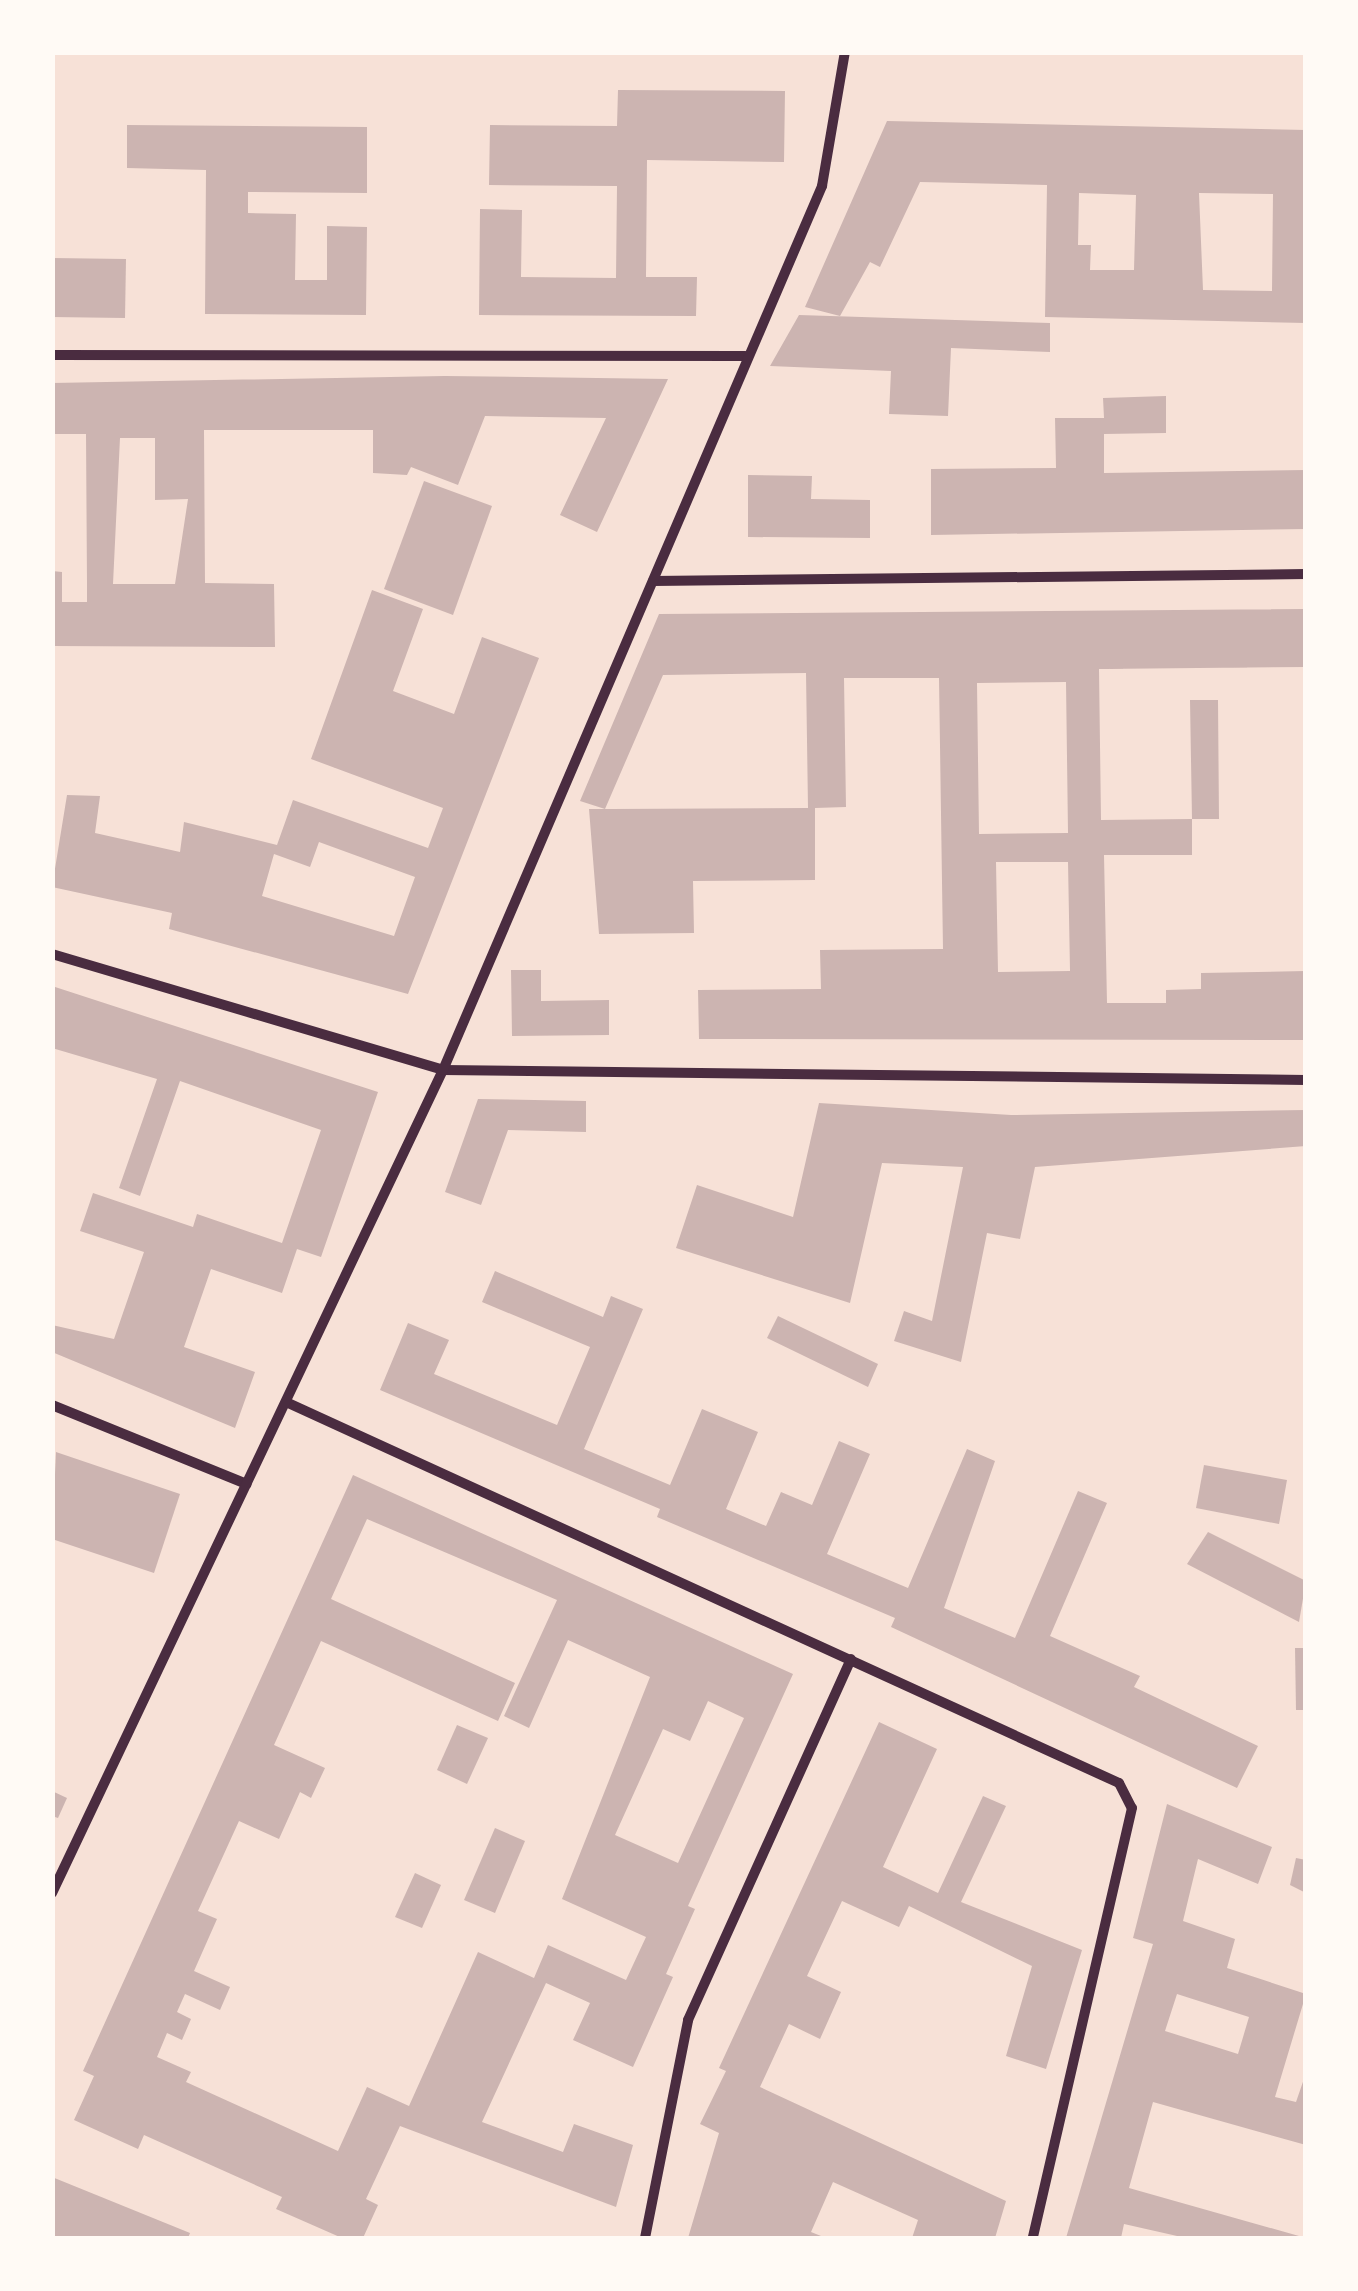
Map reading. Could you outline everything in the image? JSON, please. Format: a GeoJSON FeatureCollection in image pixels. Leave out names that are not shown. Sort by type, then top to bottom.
{"type":"FeatureCollection","features":[{"type":"Feature","properties":{"kind":"street"},"geometry":{"type":"LineString","coordinates":[[52,1893],[443,1070],[653,581],[744,356],[822,186],[844,52]]}},
{"type":"Feature","properties":{"kind":"street"},"geometry":{"type":"LineString","coordinates":[[52,355],[744,356]]}},
{"type":"Feature","properties":{"kind":"street"},"geometry":{"type":"LineString","coordinates":[[653,581],[1306,574]]}},
{"type":"Feature","properties":{"kind":"street"},"geometry":{"type":"LineString","coordinates":[[52,954],[443,1070],[1306,1080]]}},
{"type":"Feature","properties":{"kind":"street"},"geometry":{"type":"LineString","coordinates":[[286,1402],[1118,1783],[1132,1808],[1033,2238]]}},
{"type":"Feature","properties":{"kind":"street"},"geometry":{"type":"LineString","coordinates":[[52,1405],[247,1484]]}},
{"type":"Feature","properties":{"kind":"street"},"geometry":{"type":"LineString","coordinates":[[644,2238],[688,2020],[852,1658]]}},
{"type":"Feature","properties":{"kind":"building"},"geometry":{"type":"Polygon","coordinates":[[[618,90],[785,91],[784,162],[647,160],[646,277],[697,277],[696,316],[479,315],[480,209],[522,210],[521,277],[616,278],[617,186],[489,185],[490,125],[617,126],[618,90]]]}},
{"type":"Feature","properties":{"kind":"building"},"geometry":{"type":"Polygon","coordinates":[[[887,121],[1306,130],[1306,323],[1045,317],[1047,185],[920,182],[880,267],[870,262],[840,316],[805,307],[887,121]],[[1079,193],[1078,245],[1091,245],[1090,270],[1134,270],[1136,195],[1079,193]],[[1199,193],[1203,290],[1272,291],[1273,194],[1199,193]]]}},
{"type":"Feature","properties":{"kind":"building"},"geometry":{"type":"Polygon","coordinates":[[[127,125],[367,127],[367,193],[248,192],[248,213],[296,214],[295,280],[327,280],[327,226],[367,227],[366,315],[205,314],[206,170],[127,168],[127,125]]]}},
{"type":"Feature","properties":{"kind":"building"},"geometry":{"type":"Polygon","coordinates":[[[52,258],[126,259],[125,318],[52,317],[52,258]]]}},
{"type":"Feature","properties":{"kind":"building"},"geometry":{"type":"Polygon","coordinates":[[[799,315],[1050,323],[1050,352],[951,348],[948,416],[889,414],[891,371],[770,366],[799,315]]]}},
{"type":"Feature","properties":{"kind":"building"},"geometry":{"type":"Polygon","coordinates":[[[445,376],[668,379],[597,532],[560,515],[606,418],[485,416],[458,485],[411,467],[407,475],[373,473],[373,430],[204,430],[205,583],[274,584],[275,647],[52,646],[52,571],[62,572],[62,602],[87,602],[87,584],[86,434],[52,434],[52,383],[445,376]],[[120,438],[113,584],[175,584],[188,499],[155,500],[155,438],[120,438]]]}},
{"type":"Feature","properties":{"kind":"building"},"geometry":{"type":"Polygon","coordinates":[[[1166,396],[1166,433],[1104,434],[1104,473],[1306,470],[1306,529],[931,535],[931,469],[1056,468],[1055,418],[1104,418],[1103,398],[1166,396]]]}},
{"type":"Feature","properties":{"kind":"building"},"geometry":{"type":"Polygon","coordinates":[[[748,475],[812,476],[811,499],[870,500],[870,538],[748,537],[748,475]]]}},
{"type":"Feature","properties":{"kind":"building"},"geometry":{"type":"Polygon","coordinates":[[[424,481],[492,506],[453,615],[384,589],[424,481]]]}},
{"type":"Feature","properties":{"kind":"building"},"geometry":{"type":"Polygon","coordinates":[[[372,590],[423,609],[393,691],[454,714],[482,637],[539,658],[408,994],[169,929],[172,913],[52,887],[67,795],[100,796],[95,833],[180,852],[184,822],[277,845],[293,800],[428,848],[443,808],[311,759],[372,590]],[[319,842],[310,867],[274,854],[262,896],[394,936],[415,877],[319,842]]]}},
{"type":"Feature","properties":{"kind":"building"},"geometry":{"type":"Polygon","coordinates":[[[1306,609],[1306,667],[1099,669],[1101,820],[1192,819],[1192,855],[1104,855],[1107,1003],[1166,1003],[1166,990],[1201,989],[1201,973],[1306,971],[1306,1040],[699,1039],[698,990],[821,989],[820,950],[943,949],[939,678],[844,678],[846,807],[815,808],[815,880],[693,881],[694,933],[599,934],[589,809],[605,809],[580,801],[659,614],[1306,609]],[[806,673],[663,675],[605,809],[808,808],[806,673]],[[1066,682],[977,683],[979,834],[1068,833],[1066,682]],[[996,862],[998,972],[1070,971],[1068,862],[996,862]]]}},
{"type":"Feature","properties":{"kind":"building"},"geometry":{"type":"Polygon","coordinates":[[[1190,700],[1218,700],[1219,819],[1192,819],[1190,700]]]}},
{"type":"Feature","properties":{"kind":"building"},"geometry":{"type":"Polygon","coordinates":[[[511,970],[541,970],[541,1001],[609,1000],[609,1035],[512,1036],[511,970]]]}},
{"type":"Feature","properties":{"kind":"building"},"geometry":{"type":"Polygon","coordinates":[[[52,986],[378,1092],[321,1257],[297,1249],[282,1293],[211,1269],[184,1347],[255,1372],[235,1428],[52,1352],[52,1325],[114,1339],[144,1252],[80,1231],[93,1193],[193,1227],[197,1214],[282,1243],[321,1130],[180,1081],[140,1196],[119,1188],[157,1079],[52,1048],[52,986]]]}},
{"type":"Feature","properties":{"kind":"building"},"geometry":{"type":"Polygon","coordinates":[[[478,1099],[586,1101],[586,1132],[508,1130],[481,1205],[445,1192],[478,1099]]]}},
{"type":"Feature","properties":{"kind":"building"},"geometry":{"type":"Polygon","coordinates":[[[819,1103],[1011,1115],[1306,1110],[1306,1146],[1035,1167],[1020,1239],[987,1233],[961,1362],[894,1341],[904,1311],[932,1321],[963,1167],[882,1163],[850,1303],[676,1248],[697,1185],[793,1217],[819,1103]]]}},
{"type":"Feature","properties":{"kind":"building"},"geometry":{"type":"Polygon","coordinates":[[[495,1271],[603,1317],[611,1296],[643,1309],[584,1449],[670,1485],[702,1409],[758,1432],[726,1509],[766,1526],[781,1492],[812,1505],[839,1441],[870,1454],[827,1554],[908,1588],[967,1449],[995,1461],[944,1608],[1015,1638],[1078,1491],[1107,1503],[1050,1636],[1140,1676],[1134,1687],[1258,1746],[1237,1788],[891,1627],[895,1618],[657,1517],[660,1509],[380,1390],[408,1323],[449,1340],[434,1374],[557,1425],[590,1347],[482,1302],[495,1271]]]}},
{"type":"Feature","properties":{"kind":"building"},"geometry":{"type":"Polygon","coordinates":[[[778,1316],[878,1364],[868,1387],[767,1338],[778,1316]]]}},
{"type":"Feature","properties":{"kind":"building"},"geometry":{"type":"Polygon","coordinates":[[[56,1452],[180,1494],[154,1573],[52,1539],[56,1452]]]}},
{"type":"Feature","properties":{"kind":"building"},"geometry":{"type":"Polygon","coordinates":[[[1204,1465],[1287,1480],[1279,1524],[1196,1508],[1204,1465]]]}},
{"type":"Feature","properties":{"kind":"building"},"geometry":{"type":"Polygon","coordinates":[[[353,1475],[793,1674],[688,1906],[695,1909],[666,1974],[673,1977],[633,2067],[573,2040],[590,2003],[546,1983],[482,2122],[563,2152],[574,2124],[633,2145],[616,2207],[400,2126],[366,2199],[378,2205],[363,2238],[342,2238],[276,2209],[282,2197],[144,2135],[138,2149],[74,2120],[94,2076],[83,2071],[353,1475]],[[367,1519],[331,1599],[515,1683],[498,1721],[321,1641],[274,1745],[325,1768],[311,1798],[300,1792],[279,1839],[239,1821],[198,1911],[217,1919],[194,1971],[230,1987],[220,2010],[185,1994],[177,2012],[191,2019],[182,2040],[167,2033],[157,2057],[191,2072],[186,2082],[338,2151],[367,2087],[409,2106],[478,1952],[534,1978],[548,1945],[626,1980],[646,1937],[562,1899],[650,1677],[568,1640],[529,1728],[504,1716],[557,1600],[367,1519]],[[708,1701],[690,1741],[663,1729],[615,1835],[678,1863],[744,1718],[708,1701]]]}},
{"type":"Feature","properties":{"kind":"building"},"geometry":{"type":"Polygon","coordinates":[[[1208,1532],[1306,1581],[1299,1622],[1187,1564],[1208,1532]]]}},
{"type":"Feature","properties":{"kind":"building"},"geometry":{"type":"Polygon","coordinates":[[[1295,1648],[1306,1648],[1306,1710],[1296,1710],[1295,1648]]]}},
{"type":"Feature","properties":{"kind":"building"},"geometry":{"type":"Polygon","coordinates":[[[879,1722],[937,1749],[883,1867],[938,1893],[983,1796],[1006,1806],[961,1902],[1082,1950],[1046,2069],[1006,2056],[1032,1966],[909,1906],[899,1927],[842,1901],[807,1976],[841,1992],[820,2039],[789,2024],[760,2087],[1006,2201],[995,2238],[912,2238],[918,2220],[833,2182],[811,2232],[826,2238],[688,2238],[719,2133],[700,2124],[726,2071],[719,2068],[879,1722]]]}},
{"type":"Feature","properties":{"kind":"building"},"geometry":{"type":"Polygon","coordinates":[[[457,1725],[488,1738],[467,1784],[437,1770],[457,1725]]]}},
{"type":"Feature","properties":{"kind":"building"},"geometry":{"type":"Polygon","coordinates":[[[52,1791],[67,1798],[58,1818],[52,1816],[52,1791]]]}},
{"type":"Feature","properties":{"kind":"building"},"geometry":{"type":"Polygon","coordinates":[[[1167,1804],[1272,1847],[1258,1884],[1198,1859],[1183,1921],[1235,1939],[1227,1968],[1306,1994],[1275,2097],[1296,2102],[1306,2073],[1306,2145],[1153,2102],[1129,2188],[1306,2238],[1186,2238],[1124,2224],[1121,2238],[1066,2238],[1153,1944],[1133,1938],[1167,1804]],[[1177,1994],[1165,2031],[1238,2054],[1249,2017],[1177,1994]]]}},
{"type":"Feature","properties":{"kind":"building"},"geometry":{"type":"Polygon","coordinates":[[[495,1828],[525,1841],[495,1913],[464,1900],[495,1828]]]}},
{"type":"Feature","properties":{"kind":"building"},"geometry":{"type":"Polygon","coordinates":[[[1296,1858],[1306,1860],[1306,1893],[1290,1885],[1296,1858]]]}},
{"type":"Feature","properties":{"kind":"building"},"geometry":{"type":"Polygon","coordinates":[[[415,1873],[441,1885],[422,1928],[395,1917],[415,1873]]]}},
{"type":"Feature","properties":{"kind":"building"},"geometry":{"type":"Polygon","coordinates":[[[52,2177],[190,2233],[188,2238],[52,2238],[52,2177]]]}}]}
